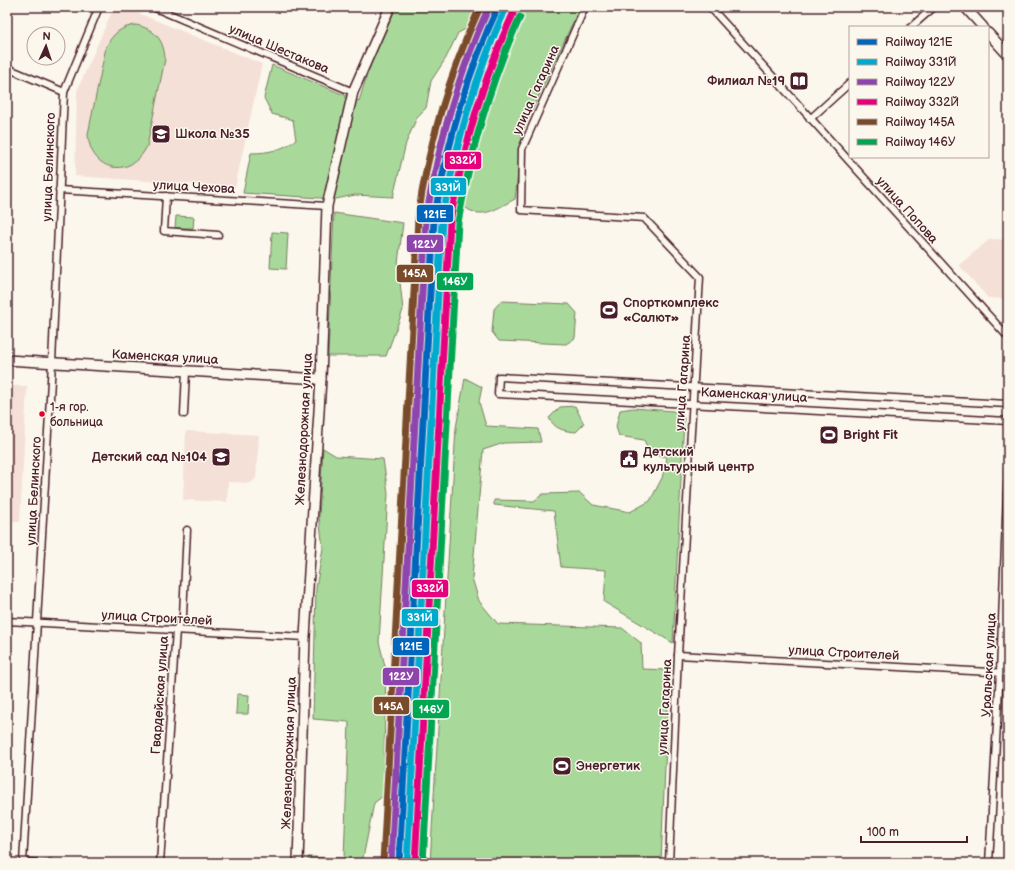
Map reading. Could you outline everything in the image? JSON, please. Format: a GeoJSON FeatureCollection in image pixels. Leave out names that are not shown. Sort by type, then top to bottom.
{"type":"FeatureCollection","features":[{"type":"Feature","properties":{"kind":"street","name":"улица Белинского"},"geometry":{"type":"LineString","coordinates":[[23,862],[52,363],[64,92],[99,7]]}},
{"type":"Feature","properties":{"kind":"street","name":"улица Шестакова"},"geometry":{"type":"LineString","coordinates":[[153,7],[353,92]]}},
{"type":"Feature","properties":{"kind":"street","name":"Железнодорожная улица"},"geometry":{"type":"LineString","coordinates":[[298,863],[305,637],[321,379],[327,206],[353,92],[390,7]]}},
{"type":"Feature","properties":{"kind":"street","name":"улица Гагарина"},"geometry":{"type":"LineString","coordinates":[[585,7],[522,149],[521,210],[644,218],[700,277],[678,655],[669,863]]}},
{"type":"Feature","properties":{"kind":"street","name":"улица Попова"},"geometry":{"type":"LineString","coordinates":[[710,7],[1008,338]]}},
{"type":"Feature","properties":{"kind":"street"},"geometry":{"type":"LineString","coordinates":[[912,26],[934,7]]}},
{"type":"Feature","properties":{"kind":"street"},"geometry":{"type":"LineString","coordinates":[[965,7],[982,26]]}},
{"type":"Feature","properties":{"kind":"street"},"geometry":{"type":"LineString","coordinates":[[989,33],[1008,55]]}},
{"type":"Feature","properties":{"kind":"street"},"geometry":{"type":"LineString","coordinates":[[7,68],[64,92]]}},
{"type":"Feature","properties":{"kind":"street"},"geometry":{"type":"LineString","coordinates":[[810,119],[849,84]]}},
{"type":"Feature","properties":{"kind":"street","name":"улица Чехова"},"geometry":{"type":"LineString","coordinates":[[59,190],[327,206]]}},
{"type":"Feature","properties":{"kind":"street"},"geometry":{"type":"LineString","coordinates":[[166,196],[164,231],[218,235]]}},
{"type":"Feature","properties":{"kind":"street"},"geometry":{"type":"LineString","coordinates":[[1001,329],[1008,331]]}},
{"type":"Feature","properties":{"kind":"street","name":"Каменская улица"},"geometry":{"type":"LineString","coordinates":[[7,360],[321,379]]}},
{"type":"Feature","properties":{"kind":"street"},"geometry":{"type":"LineString","coordinates":[[184,414],[186,371]]}},
{"type":"Feature","properties":{"kind":"street","name":"Каменская улица"},"geometry":{"type":"LineString","coordinates":[[1008,404],[499,377],[498,394],[1008,421]]}},
{"type":"Feature","properties":{"kind":"street","name":"Уральская улица"},"geometry":{"type":"LineString","coordinates":[[989,863],[1000,672],[1008,467]]}},
{"type":"Feature","properties":{"kind":"street","name":"Гвардейская улица"},"geometry":{"type":"LineString","coordinates":[[160,863],[176,630],[183,615],[187,530]]}},
{"type":"Feature","properties":{"kind":"street","name":"улица Строителей"},"geometry":{"type":"LineString","coordinates":[[7,621],[305,637]]}},
{"type":"Feature","properties":{"kind":"street","name":"улица Строителей"},"geometry":{"type":"LineString","coordinates":[[678,655],[1008,673]]}},
{"type":"Feature","properties":{"kind":"street"},"geometry":{"type":"LineString","coordinates":[[23,862],[51,863]]}},
{"type":"Feature","properties":{"kind":"shaded area","name":"Школа №35"},"geometry":{"type":"Polygon","coordinates":[[[114,7],[123,7],[262,64],[235,187],[75,176],[77,91],[114,7]]]}},
{"type":"Feature","properties":{"kind":"shaded area"},"geometry":{"type":"Polygon","coordinates":[[[990,239],[1008,240],[1008,299],[988,298],[959,265],[990,239]]]}},
{"type":"Feature","properties":{"kind":"shaded area"},"geometry":{"type":"Polygon","coordinates":[[[7,386],[27,386],[20,522],[7,522],[7,386]]]}},
{"type":"Feature","properties":{"kind":"shaded area","name":"Детский сад №104"},"geometry":{"type":"Polygon","coordinates":[[[186,431],[259,435],[256,478],[251,483],[228,482],[227,502],[183,500],[186,431]]]}},
{"type":"Feature","properties":{"kind":"green space"},"geometry":{"type":"Polygon","coordinates":[[[396,7],[473,7],[471,26],[458,33],[446,58],[431,81],[426,108],[417,117],[406,143],[393,197],[355,195],[336,199],[243,193],[251,153],[275,150],[296,140],[293,120],[272,114],[264,98],[272,65],[359,101],[370,65],[396,7]]]}},
{"type":"Feature","properties":{"kind":"green space"},"geometry":{"type":"Polygon","coordinates":[[[516,7],[580,7],[523,130],[515,199],[492,211],[479,213],[465,207],[457,200],[465,147],[497,49],[504,48],[516,7]]]}},
{"type":"Feature","properties":{"kind":"green space"},"geometry":{"type":"Polygon","coordinates":[[[136,25],[148,29],[157,36],[163,46],[165,59],[147,146],[140,157],[131,164],[122,167],[112,167],[103,163],[96,157],[90,147],[88,134],[106,47],[115,34],[126,27],[136,25]]]}},
{"type":"Feature","properties":{"kind":"green space"},"geometry":{"type":"Polygon","coordinates":[[[334,213],[403,223],[398,263],[403,310],[386,356],[328,356],[334,213]]]}},
{"type":"Feature","properties":{"kind":"green space"},"geometry":{"type":"Polygon","coordinates":[[[176,216],[194,217],[193,228],[175,228],[176,216]]]}},
{"type":"Feature","properties":{"kind":"green space"},"geometry":{"type":"Polygon","coordinates":[[[272,232],[288,233],[286,269],[270,268],[272,232]]]}},
{"type":"Feature","properties":{"kind":"green space"},"geometry":{"type":"Polygon","coordinates":[[[501,301],[569,304],[577,313],[575,338],[566,344],[499,341],[492,332],[494,309],[501,301]]]}},
{"type":"Feature","properties":{"kind":"green space","name":"Энергетик"},"geometry":{"type":"Polygon","coordinates":[[[465,378],[482,387],[479,402],[486,426],[538,429],[541,442],[504,443],[483,450],[472,578],[479,601],[498,624],[622,628],[641,643],[642,669],[669,670],[661,863],[430,863],[456,428],[465,378]]]}},
{"type":"Feature","properties":{"kind":"green space"},"geometry":{"type":"Polygon","coordinates":[[[575,406],[584,424],[576,432],[560,429],[551,422],[549,418],[560,407],[575,406]]]}},
{"type":"Feature","properties":{"kind":"green space"},"geometry":{"type":"Polygon","coordinates":[[[633,408],[673,411],[684,418],[673,643],[604,602],[606,570],[561,567],[554,511],[494,505],[494,500],[534,501],[543,494],[580,493],[593,505],[630,512],[650,501],[662,478],[667,458],[649,451],[644,440],[619,436],[616,427],[620,410],[633,408]]]}},
{"type":"Feature","properties":{"kind":"green space"},"geometry":{"type":"Polygon","coordinates":[[[323,448],[336,456],[383,459],[388,493],[379,642],[386,670],[383,796],[374,803],[362,863],[308,863],[308,857],[344,858],[349,722],[313,719],[316,588],[323,548],[319,517],[323,448]]]}},
{"type":"Feature","properties":{"kind":"green space"},"geometry":{"type":"Polygon","coordinates":[[[237,694],[249,695],[248,714],[236,714],[237,694]]]}},
{"type":"Feature","properties":{"kind":"rail line","name":"145А"},"geometry":{"type":"LineString","coordinates":[[383,862],[418,218],[422,191],[434,137],[459,58],[480,7]]}},
{"type":"Feature","properties":{"kind":"rail line","name":"122У"},"geometry":{"type":"LineString","coordinates":[[391,863],[426,219],[450,110],[468,58],[489,7]]}},
{"type":"Feature","properties":{"kind":"rail line","name":"121Е"},"geometry":{"type":"LineString","coordinates":[[399,863],[434,219],[445,164],[467,84],[476,58],[498,7]]}},
{"type":"Feature","properties":{"kind":"rail line","name":"331Й"},"geometry":{"type":"LineString","coordinates":[[407,863],[442,220],[459,139],[484,61],[505,10]]}},
{"type":"Feature","properties":{"kind":"rail line","name":"332Й"},"geometry":{"type":"LineString","coordinates":[[415,863],[450,221],[467,141],[492,64],[513,14]]}},
{"type":"Feature","properties":{"kind":"rail line","name":"146У"},"geometry":{"type":"LineString","coordinates":[[423,863],[458,222],[482,118],[499,67],[520,17]]}},
{"type":"Feature","properties":{"kind":"place","name":"Филиал №19"},"geometry":{"type":"Point","coordinates":[799,81]}},
{"type":"Feature","properties":{"kind":"place","name":"Школа №35"},"geometry":{"type":"Point","coordinates":[161,134]}},
{"type":"Feature","properties":{"kind":"place","name":"Спорткомплекс «Салют»"},"geometry":{"type":"Point","coordinates":[609,310]}},
{"type":"Feature","properties":{"kind":"place","name":"1-я гор. больница"},"geometry":{"type":"Point","coordinates":[42,414]}},
{"type":"Feature","properties":{"kind":"place","name":"Bright Fit"},"geometry":{"type":"Point","coordinates":[829,435]}},
{"type":"Feature","properties":{"kind":"place","name":"Детский сад №104"},"geometry":{"type":"Point","coordinates":[221,457]}},
{"type":"Feature","properties":{"kind":"place","name":"Детский культурный центр"},"geometry":{"type":"Point","coordinates":[629,459]}},
{"type":"Feature","properties":{"kind":"place","name":"Энергетик"},"geometry":{"type":"Point","coordinates":[562,766]}}]}
